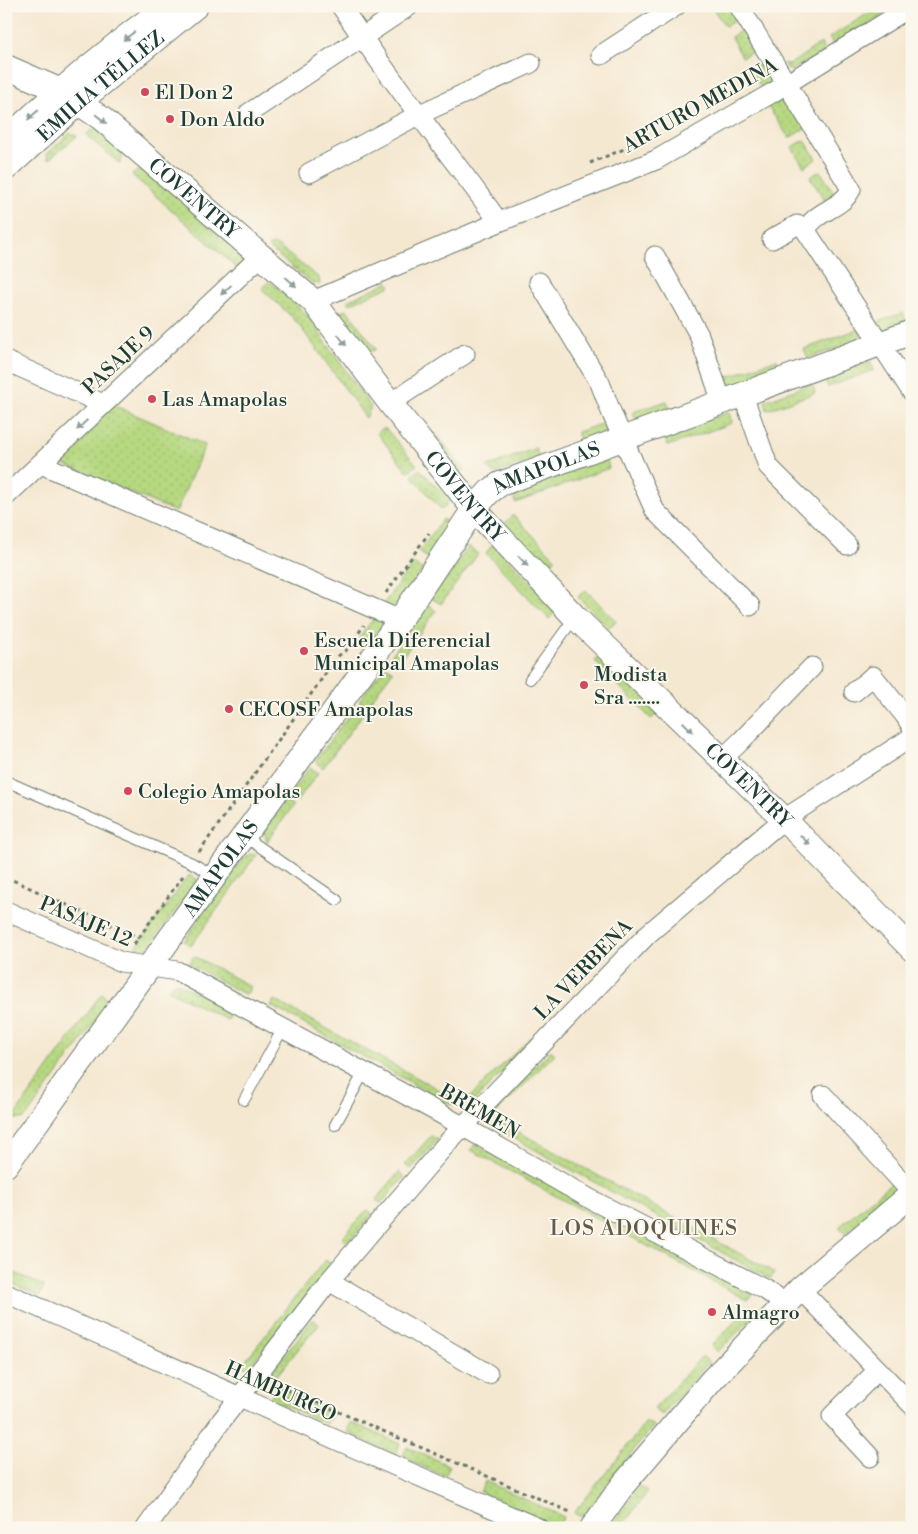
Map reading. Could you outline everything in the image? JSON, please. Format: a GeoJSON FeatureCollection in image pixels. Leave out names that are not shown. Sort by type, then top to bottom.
{"type":"FeatureCollection","features":[{"type":"Feature","properties":{"kind":"street","name":"EMILIA TÉLLEZ"},"geometry":{"type":"LineString","coordinates":[[6,168],[110,50],[168,6]]}},
{"type":"Feature","properties":{"kind":"street","name":"EMILIA TÉLLEZ"},"geometry":{"type":"LineString","coordinates":[[6,140],[36,112],[70,97],[196,6]]}},
{"type":"Feature","properties":{"kind":"street"},"geometry":{"type":"LineString","coordinates":[[341,6],[418,115],[499,222]]}},
{"type":"Feature","properties":{"kind":"street"},"geometry":{"type":"LineString","coordinates":[[249,113],[409,6]]}},
{"type":"Feature","properties":{"kind":"street"},"geometry":{"type":"LineString","coordinates":[[601,55],[676,6]]}},
{"type":"Feature","properties":{"kind":"street"},"geometry":{"type":"LineString","coordinates":[[739,6],[851,189],[848,197],[809,223],[806,231],[912,392]]}},
{"type":"Feature","properties":{"kind":"street","name":"ARTURO MEDINA"},"geometry":{"type":"LineString","coordinates":[[313,301],[499,222],[656,160],[787,84],[912,6]]}},
{"type":"Feature","properties":{"kind":"street"},"geometry":{"type":"LineString","coordinates":[[308,173],[418,115],[531,63]]}},
{"type":"Feature","properties":{"kind":"street","name":"COVENTRY"},"geometry":{"type":"LineString","coordinates":[[6,67],[70,97],[101,118],[313,301],[390,404],[474,508],[575,616],[721,760],[784,819],[912,949]]}},
{"type":"Feature","properties":{"kind":"street"},"geometry":{"type":"LineString","coordinates":[[772,239],[797,225],[807,228]]}},
{"type":"Feature","properties":{"kind":"street","name":"PASAJE 9"},"geometry":{"type":"LineString","coordinates":[[6,496],[261,256]]}},
{"type":"Feature","properties":{"kind":"street"},"geometry":{"type":"LineString","coordinates":[[655,256],[768,466],[847,544]]}},
{"type":"Feature","properties":{"kind":"street"},"geometry":{"type":"LineString","coordinates":[[539,282],[600,383],[622,438]]}},
{"type":"Feature","properties":{"kind":"street","name":"AMAPOLAS"},"geometry":{"type":"LineString","coordinates":[[6,1165],[400,620],[474,508],[489,492],[500,484],[912,332]]}},
{"type":"Feature","properties":{"kind":"street"},"geometry":{"type":"LineString","coordinates":[[390,404],[465,354]]}},
{"type":"Feature","properties":{"kind":"street"},"geometry":{"type":"LineString","coordinates":[[6,361],[103,404]]}},
{"type":"Feature","properties":{"kind":"street","name":"AMAPOLAS"},"geometry":{"type":"LineString","coordinates":[[622,438],[655,511],[750,606]]}},
{"type":"Feature","properties":{"kind":"street"},"geometry":{"type":"LineString","coordinates":[[41,464],[400,620]]}},
{"type":"Feature","properties":{"kind":"street"},"geometry":{"type":"LineString","coordinates":[[721,760],[812,667]]}},
{"type":"Feature","properties":{"kind":"street"},"geometry":{"type":"LineString","coordinates":[[854,692],[873,676],[912,727]]}},
{"type":"Feature","properties":{"kind":"street","name":"LA VERBENA"},"geometry":{"type":"LineString","coordinates":[[146,1528],[255,1375],[329,1281],[462,1126],[649,933],[784,819],[912,737]]}},
{"type":"Feature","properties":{"kind":"street","name":"PASAJE 12"},"geometry":{"type":"LineString","coordinates":[[6,911],[121,962],[149,967]]}},
{"type":"Feature","properties":{"kind":"street","name":"BREMEN"},"geometry":{"type":"LineString","coordinates":[[149,967],[177,971],[462,1126],[592,1200],[764,1289],[793,1296],[878,1370],[912,1405]]}},
{"type":"Feature","properties":{"kind":"street"},"geometry":{"type":"LineString","coordinates":[[592,1528],[623,1485],[712,1380],[793,1296],[912,1194],[823,1095]]}},
{"type":"Feature","properties":{"kind":"street"},"geometry":{"type":"LineString","coordinates":[[329,1281],[488,1374]]}},
{"type":"Feature","properties":{"kind":"street","name":"HAMBURGO"},"geometry":{"type":"LineString","coordinates":[[6,1294],[538,1528]]}},
{"type":"Feature","properties":{"kind":"street"},"geometry":{"type":"LineString","coordinates":[[870,1456],[832,1416],[878,1370]]}},
{"type":"Feature","properties":{"kind":"lane"},"geometry":{"type":"LineString","coordinates":[[530,679],[575,616]]}},
{"type":"Feature","properties":{"kind":"lane"},"geometry":{"type":"LineString","coordinates":[[6,780],[192,863],[216,876]]}},
{"type":"Feature","properties":{"kind":"lane"},"geometry":{"type":"LineString","coordinates":[[244,836],[337,900]]}},
{"type":"Feature","properties":{"kind":"lane"},"geometry":{"type":"LineString","coordinates":[[244,1100],[283,1028]]}},
{"type":"Feature","properties":{"kind":"lane"},"geometry":{"type":"LineString","coordinates":[[335,1125],[364,1072]]}},
{"type":"Feature","properties":{"kind":"path"},"geometry":{"type":"LineString","coordinates":[[121,962],[338,656],[348,649],[431,531]]}},
{"type":"Feature","properties":{"kind":"path"},"geometry":{"type":"LineString","coordinates":[[6,877],[139,938]]}},
{"type":"Feature","properties":{"kind":"path"},"geometry":{"type":"LineString","coordinates":[[255,1375],[409,1444],[570,1512]]}},
{"type":"Feature","properties":{"kind":"green space"},"geometry":{"type":"Polygon","coordinates":[[[711,6],[731,6],[739,19],[725,26],[711,6]]]}},
{"type":"Feature","properties":{"kind":"green space"},"geometry":{"type":"Polygon","coordinates":[[[880,6],[884,6],[887,13],[834,45],[829,38],[880,6]]]}},
{"type":"Feature","properties":{"kind":"green space"},"geometry":{"type":"Polygon","coordinates":[[[744,29],[756,50],[742,57],[731,37],[744,29]]]}},
{"type":"Feature","properties":{"kind":"green space"},"geometry":{"type":"Polygon","coordinates":[[[821,43],[824,52],[790,71],[783,63],[789,65],[821,43]]]}},
{"type":"Feature","properties":{"kind":"green space"},"geometry":{"type":"Polygon","coordinates":[[[762,60],[775,80],[774,85],[759,90],[761,87],[747,68],[762,60]]]}},
{"type":"Feature","properties":{"kind":"green space"},"geometry":{"type":"Polygon","coordinates":[[[780,95],[788,98],[806,128],[789,138],[766,104],[780,95]]]}},
{"type":"Feature","properties":{"kind":"green space"},"geometry":{"type":"Polygon","coordinates":[[[95,128],[124,152],[120,164],[86,135],[95,128]]]}},
{"type":"Feature","properties":{"kind":"green space"},"geometry":{"type":"Polygon","coordinates":[[[70,133],[77,136],[48,160],[47,154],[70,133]]]}},
{"type":"Feature","properties":{"kind":"green space"},"geometry":{"type":"Polygon","coordinates":[[[805,140],[816,159],[804,167],[792,147],[805,140]]]}},
{"type":"Feature","properties":{"kind":"green space"},"geometry":{"type":"Polygon","coordinates":[[[145,169],[246,259],[238,269],[132,175],[139,170],[145,169]]]}},
{"type":"Feature","properties":{"kind":"green space"},"geometry":{"type":"Polygon","coordinates":[[[820,171],[835,194],[825,201],[810,177],[820,171]]]}},
{"type":"Feature","properties":{"kind":"green space"},"geometry":{"type":"Polygon","coordinates":[[[275,244],[319,278],[320,284],[312,283],[268,247],[275,244]]]}},
{"type":"Feature","properties":{"kind":"green space"},"geometry":{"type":"Polygon","coordinates":[[[269,281],[307,315],[371,407],[366,418],[300,326],[262,289],[269,281]]]}},
{"type":"Feature","properties":{"kind":"green space"},"geometry":{"type":"Polygon","coordinates":[[[388,282],[391,286],[349,304],[347,301],[388,282]]]}},
{"type":"Feature","properties":{"kind":"green space"},"geometry":{"type":"Polygon","coordinates":[[[347,310],[376,349],[364,355],[342,321],[340,312],[347,310]]]}},
{"type":"Feature","properties":{"kind":"green space"},"geometry":{"type":"Polygon","coordinates":[[[903,313],[907,323],[880,332],[877,322],[903,313]]]}},
{"type":"Feature","properties":{"kind":"green space"},"geometry":{"type":"Polygon","coordinates":[[[859,329],[862,340],[808,358],[804,349],[859,329]]]}},
{"type":"Feature","properties":{"kind":"green space"},"geometry":{"type":"Polygon","coordinates":[[[777,359],[780,369],[726,389],[722,379],[777,359]]]}},
{"type":"Feature","properties":{"kind":"green space"},"geometry":{"type":"Polygon","coordinates":[[[870,361],[874,370],[828,387],[824,378],[870,361]]]}},
{"type":"Feature","properties":{"kind":"green space"},"geometry":{"type":"Polygon","coordinates":[[[812,383],[815,393],[767,410],[765,401],[812,383]]]}},
{"type":"Feature","properties":{"kind":"green space"},"geometry":{"type":"Polygon","coordinates":[[[667,401],[670,409],[636,421],[633,412],[667,401]]]}},
{"type":"Feature","properties":{"kind":"green space"},"geometry":{"type":"Polygon","coordinates":[[[113,405],[205,445],[176,512],[54,460],[113,405]]]}},
{"type":"Feature","properties":{"kind":"green space"},"geometry":{"type":"Polygon","coordinates":[[[729,412],[732,423],[668,446],[664,436],[729,412]]]}},
{"type":"Feature","properties":{"kind":"green space"},"geometry":{"type":"Polygon","coordinates":[[[607,422],[611,431],[581,441],[577,432],[607,422]]]}},
{"type":"Feature","properties":{"kind":"green space"},"geometry":{"type":"Polygon","coordinates":[[[381,429],[386,429],[417,465],[408,472],[377,433],[381,429]]]}},
{"type":"Feature","properties":{"kind":"green space"},"geometry":{"type":"Polygon","coordinates":[[[435,433],[465,470],[457,473],[426,438],[435,433]]]}},
{"type":"Feature","properties":{"kind":"green space"},"geometry":{"type":"Polygon","coordinates":[[[536,448],[539,458],[494,474],[487,467],[536,448]]]}},
{"type":"Feature","properties":{"kind":"green space"},"geometry":{"type":"Polygon","coordinates":[[[606,456],[609,468],[515,503],[513,492],[606,456]]]}},
{"type":"Feature","properties":{"kind":"green space"},"geometry":{"type":"Polygon","coordinates":[[[420,469],[449,501],[442,510],[412,476],[420,469]]]}},
{"type":"Feature","properties":{"kind":"green space"},"geometry":{"type":"Polygon","coordinates":[[[513,515],[556,559],[548,567],[505,523],[513,515]]]}},
{"type":"Feature","properties":{"kind":"green space"},"geometry":{"type":"Polygon","coordinates":[[[443,519],[453,527],[429,559],[419,552],[443,519]]]}},
{"type":"Feature","properties":{"kind":"green space"},"geometry":{"type":"Polygon","coordinates":[[[493,544],[558,610],[549,619],[486,553],[493,544]]]}},
{"type":"Feature","properties":{"kind":"green space"},"geometry":{"type":"Polygon","coordinates":[[[469,547],[478,554],[441,604],[431,598],[469,547]]]}},
{"type":"Feature","properties":{"kind":"green space"},"geometry":{"type":"Polygon","coordinates":[[[413,563],[423,570],[392,611],[382,606],[413,563]]]}},
{"type":"Feature","properties":{"kind":"green space"},"geometry":{"type":"Polygon","coordinates":[[[586,590],[616,621],[609,628],[578,597],[586,590]]]}},
{"type":"Feature","properties":{"kind":"green space"},"geometry":{"type":"Polygon","coordinates":[[[428,605],[436,611],[397,664],[389,659],[428,605]]]}},
{"type":"Feature","properties":{"kind":"green space"},"geometry":{"type":"Polygon","coordinates":[[[375,616],[382,620],[383,625],[367,647],[356,643],[375,616]]]}},
{"type":"Feature","properties":{"kind":"green space"},"geometry":{"type":"Polygon","coordinates":[[[602,654],[658,713],[651,719],[595,661],[602,654]]]}},
{"type":"Feature","properties":{"kind":"green space"},"geometry":{"type":"Polygon","coordinates":[[[385,666],[393,671],[366,707],[359,701],[385,666]]]}},
{"type":"Feature","properties":{"kind":"green space"},"geometry":{"type":"Polygon","coordinates":[[[355,707],[363,714],[323,768],[315,761],[355,707]]]}},
{"type":"Feature","properties":{"kind":"green space"},"geometry":{"type":"Polygon","coordinates":[[[310,767],[318,773],[297,801],[289,795],[310,767]]]}},
{"type":"Feature","properties":{"kind":"green space"},"geometry":{"type":"Polygon","coordinates":[[[286,801],[293,806],[267,842],[264,831],[286,801]]]}},
{"type":"Feature","properties":{"kind":"green space"},"geometry":{"type":"Polygon","coordinates":[[[251,854],[256,855],[191,946],[184,941],[244,857],[251,854]]]}},
{"type":"Feature","properties":{"kind":"green space"},"geometry":{"type":"Polygon","coordinates":[[[189,875],[198,880],[142,956],[132,953],[189,875]]]}},
{"type":"Feature","properties":{"kind":"green space"},"geometry":{"type":"Polygon","coordinates":[[[194,956],[251,987],[246,995],[189,964],[194,956]]]}},
{"type":"Feature","properties":{"kind":"green space"},"geometry":{"type":"Polygon","coordinates":[[[175,982],[233,1011],[227,1020],[168,990],[175,982]]]}},
{"type":"Feature","properties":{"kind":"green space"},"geometry":{"type":"Polygon","coordinates":[[[102,993],[107,1001],[107,1006],[27,1116],[24,1119],[12,1119],[102,993]]]}},
{"type":"Feature","properties":{"kind":"green space"},"geometry":{"type":"Polygon","coordinates":[[[274,1000],[458,1100],[452,1105],[271,1006],[274,1000]]]}},
{"type":"Feature","properties":{"kind":"green space"},"geometry":{"type":"Polygon","coordinates":[[[534,1034],[537,1038],[474,1101],[469,1098],[534,1034]]]}},
{"type":"Feature","properties":{"kind":"green space"},"geometry":{"type":"Polygon","coordinates":[[[551,1050],[555,1054],[496,1113],[492,1110],[551,1050]]]}},
{"type":"Feature","properties":{"kind":"green space"},"geometry":{"type":"Polygon","coordinates":[[[497,1120],[775,1273],[770,1279],[492,1126],[497,1120]]]}},
{"type":"Feature","properties":{"kind":"green space"},"geometry":{"type":"Polygon","coordinates":[[[431,1136],[438,1140],[411,1169],[405,1165],[431,1136]]]}},
{"type":"Feature","properties":{"kind":"green space"},"geometry":{"type":"Polygon","coordinates":[[[475,1144],[753,1294],[747,1300],[471,1150],[475,1144]]]}},
{"type":"Feature","properties":{"kind":"green space"},"geometry":{"type":"Polygon","coordinates":[[[399,1172],[405,1177],[381,1203],[376,1200],[399,1172]]]}},
{"type":"Feature","properties":{"kind":"green space"},"geometry":{"type":"Polygon","coordinates":[[[894,1180],[900,1187],[846,1233],[839,1227],[894,1180]]]}},
{"type":"Feature","properties":{"kind":"green space"},"geometry":{"type":"Polygon","coordinates":[[[367,1210],[373,1214],[348,1243],[342,1238],[367,1210]]]}},
{"type":"Feature","properties":{"kind":"green space"},"geometry":{"type":"Polygon","coordinates":[[[325,1260],[332,1264],[248,1368],[242,1365],[325,1260]]]}},
{"type":"Feature","properties":{"kind":"green space"},"geometry":{"type":"Polygon","coordinates":[[[6,1269],[44,1286],[40,1296],[6,1281],[6,1269]]]}},
{"type":"Feature","properties":{"kind":"green space"},"geometry":{"type":"Polygon","coordinates":[[[749,1307],[757,1313],[718,1352],[711,1346],[749,1307]]]}},
{"type":"Feature","properties":{"kind":"green space"},"geometry":{"type":"Polygon","coordinates":[[[313,1319],[319,1324],[273,1380],[267,1378],[313,1319]]]}},
{"type":"Feature","properties":{"kind":"green space"},"geometry":{"type":"Polygon","coordinates":[[[702,1356],[709,1362],[662,1415],[654,1409],[702,1356]]]}},
{"type":"Feature","properties":{"kind":"green space"},"geometry":{"type":"Polygon","coordinates":[[[277,1387],[333,1413],[327,1424],[269,1399],[277,1387]]]}},
{"type":"Feature","properties":{"kind":"green space"},"geometry":{"type":"Polygon","coordinates":[[[351,1422],[400,1444],[395,1455],[347,1432],[351,1422]]]}},
{"type":"Feature","properties":{"kind":"green space"},"geometry":{"type":"Polygon","coordinates":[[[646,1422],[654,1426],[614,1474],[583,1518],[574,1513],[646,1422]]]}},
{"type":"Feature","properties":{"kind":"green space"},"geometry":{"type":"Polygon","coordinates":[[[407,1447],[450,1466],[445,1476],[402,1458],[407,1447]]]}},
{"type":"Feature","properties":{"kind":"green space"},"geometry":{"type":"Polygon","coordinates":[[[485,1481],[564,1517],[557,1527],[480,1492],[485,1481]]]}},
{"type":"Feature","properties":{"kind":"green space"},"geometry":{"type":"Polygon","coordinates":[[[640,1486],[648,1491],[621,1528],[609,1528],[640,1486]]]}},
{"type":"Feature","properties":{"kind":"place","name":"El Don 2"},"geometry":{"type":"Point","coordinates":[145,92]}},
{"type":"Feature","properties":{"kind":"place","name":"Don Aldo"},"geometry":{"type":"Point","coordinates":[170,119]}},
{"type":"Feature","properties":{"kind":"place","name":"Las Amapolas"},"geometry":{"type":"Point","coordinates":[152,399]}},
{"type":"Feature","properties":{"kind":"place","name":"Escuela Diferencial Municipal Amapolas"},"geometry":{"type":"Point","coordinates":[304,651]}},
{"type":"Feature","properties":{"kind":"place","name":"Modista Sra ......."},"geometry":{"type":"Point","coordinates":[584,685]}},
{"type":"Feature","properties":{"kind":"place","name":"CECOSF Amapolas"},"geometry":{"type":"Point","coordinates":[229,709]}},
{"type":"Feature","properties":{"kind":"place","name":"Colegio Amapolas"},"geometry":{"type":"Point","coordinates":[128,791]}},
{"type":"Feature","properties":{"kind":"place","name":"Almagro"},"geometry":{"type":"Point","coordinates":[712,1312]}},
{"type":"Feature","properties":{"kind":"district","name":"LOS ADOQUINES"},"geometry":{"type":"Point","coordinates":[644,1228]}}]}
